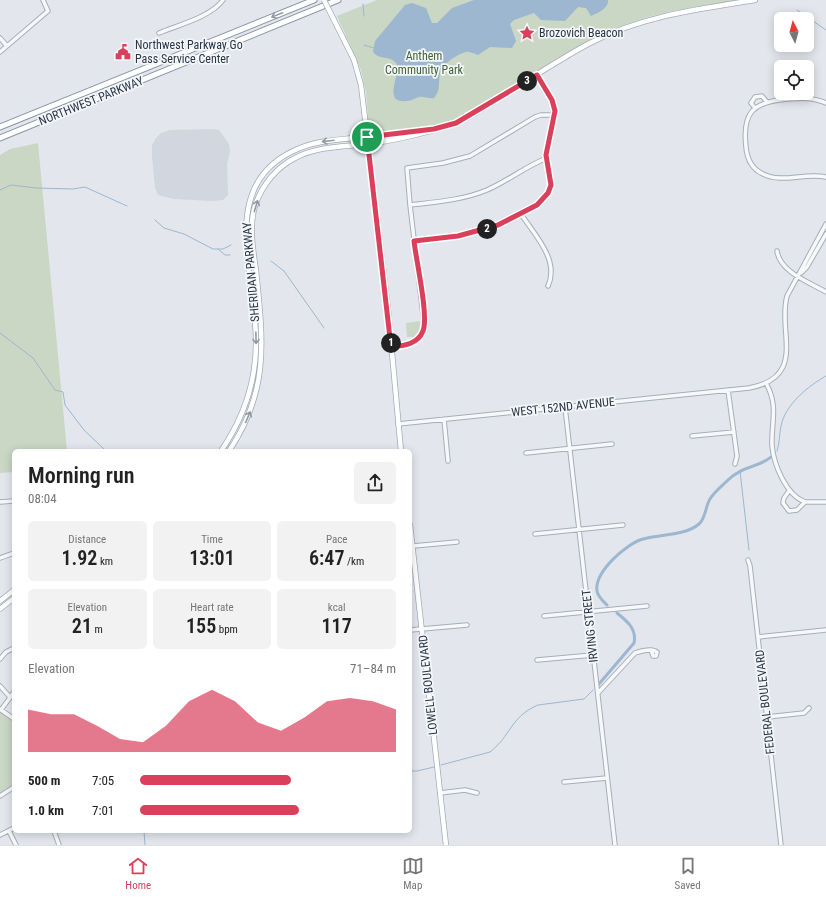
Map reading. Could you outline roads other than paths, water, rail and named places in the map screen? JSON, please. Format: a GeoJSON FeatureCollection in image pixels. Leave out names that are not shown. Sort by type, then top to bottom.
{"type":"FeatureCollection","features":[{"type":"Feature","properties":{"kind":"highway","name":"NORTHWEST PARKWAY"},"geometry":{"type":"LineString","coordinates":[[0,127],[314,0]]}},
{"type":"Feature","properties":{"kind":"highway","name":"NORTHWEST PARKWAY"},"geometry":{"type":"LineString","coordinates":[[0,138],[338,0]]}},
{"type":"Feature","properties":{"kind":"main road"},"geometry":{"type":"LineString","coordinates":[[324,0],[357,68],[361,85],[391,347],[401,449]]}},
{"type":"Feature","properties":{"kind":"main road","name":"SHERIDAN PARKWAY"},"geometry":{"type":"LineString","coordinates":[[230,449],[251,408],[262,364],[262,329],[252,229],[253,214],[259,195],[277,171],[288,162],[301,155],[321,149],[368,144],[434,129],[464,119],[589,44],[643,21],[678,12],[754,0]]}},
{"type":"Feature","properties":{"kind":"main road","name":"SHERIDAN PARKWAY"},"geometry":{"type":"LineString","coordinates":[[222,449],[239,420],[246,402],[254,371],[255,326],[245,233],[246,212],[253,193],[270,168],[282,157],[315,143],[434,129]]}},
{"type":"Feature","properties":{"kind":"main road","name":"LOWELL BOULEVARD"},"geometry":{"type":"LineString","coordinates":[[412,546],[446,845]]}},
{"type":"Feature","properties":{"kind":"main road"},"geometry":{"type":"LineString","coordinates":[[0,601],[12,592]]}},
{"type":"Feature","properties":{"kind":"main road"},"geometry":{"type":"LineString","coordinates":[[0,609],[12,600]]}},
{"type":"Feature","properties":{"kind":"street"},"geometry":{"type":"LineString","coordinates":[[0,52],[48,11],[43,0]]}},
{"type":"Feature","properties":{"kind":"street"},"geometry":{"type":"LineString","coordinates":[[159,33],[206,14],[213,10],[223,0]]}},
{"type":"Feature","properties":{"kind":"street"},"geometry":{"type":"LineString","coordinates":[[0,38],[7,46]]}},
{"type":"Feature","properties":{"kind":"street"},"geometry":{"type":"LineString","coordinates":[[414,241],[477,232],[521,214],[537,205],[548,193],[551,185],[546,158],[547,146],[555,115],[554,105],[537,75]]}},
{"type":"Feature","properties":{"kind":"street"},"geometry":{"type":"LineString","coordinates":[[755,108],[751,103],[755,97],[762,96],[767,102]]}},
{"type":"Feature","properties":{"kind":"street"},"geometry":{"type":"LineString","coordinates":[[826,103],[806,98],[767,102],[755,108],[748,117],[744,131],[748,157],[755,168],[762,174],[775,178],[808,175],[826,177]]}},
{"type":"Feature","properties":{"kind":"street"},"geometry":{"type":"LineString","coordinates":[[391,347],[410,344],[416,341],[423,331],[425,318],[414,241],[407,168],[443,163],[470,156],[535,117],[541,115],[555,115]]}},
{"type":"Feature","properties":{"kind":"street"},"geometry":{"type":"LineString","coordinates":[[410,205],[469,196],[488,190],[534,162],[546,158]]}},
{"type":"Feature","properties":{"kind":"street"},"geometry":{"type":"LineString","coordinates":[[521,214],[547,250],[551,280],[548,286]]}},
{"type":"Feature","properties":{"kind":"street"},"geometry":{"type":"LineString","coordinates":[[826,224],[786,300],[788,348],[785,360],[777,374],[766,383],[772,394],[774,406],[773,450],[789,491],[797,498],[805,502],[826,502]]}},
{"type":"Feature","properties":{"kind":"street"},"geometry":{"type":"LineString","coordinates":[[799,276],[807,267],[826,234]]}},
{"type":"Feature","properties":{"kind":"street"},"geometry":{"type":"LineString","coordinates":[[817,240],[821,242]]}},
{"type":"Feature","properties":{"kind":"street"},"geometry":{"type":"LineString","coordinates":[[777,251],[784,268],[826,292]]}},
{"type":"Feature","properties":{"kind":"street","name":"WEST 152ND AVENUE"},"geometry":{"type":"LineString","coordinates":[[398,424],[749,388],[766,383]]}},
{"type":"Feature","properties":{"kind":"street"},"geometry":{"type":"LineString","coordinates":[[728,390],[737,456],[735,464]]}},
{"type":"Feature","properties":{"kind":"street","name":"IRVING STREET"},"geometry":{"type":"LineString","coordinates":[[565,407],[615,845]]}},
{"type":"Feature","properties":{"kind":"street"},"geometry":{"type":"LineString","coordinates":[[444,419],[448,461]]}},
{"type":"Feature","properties":{"kind":"street"},"geometry":{"type":"LineString","coordinates":[[692,436],[734,432]]}},
{"type":"Feature","properties":{"kind":"street"},"geometry":{"type":"LineString","coordinates":[[526,453],[612,444]]}},
{"type":"Feature","properties":{"kind":"street"},"geometry":{"type":"LineString","coordinates":[[789,491],[783,500],[787,509],[792,511],[797,510],[805,502]]}},
{"type":"Feature","properties":{"kind":"street"},"geometry":{"type":"LineString","coordinates":[[0,502],[12,501]]}},
{"type":"Feature","properties":{"kind":"street"},"geometry":{"type":"LineString","coordinates":[[535,534],[623,525]]}},
{"type":"Feature","properties":{"kind":"street"},"geometry":{"type":"LineString","coordinates":[[412,546],[457,542]]}},
{"type":"Feature","properties":{"kind":"street"},"geometry":{"type":"LineString","coordinates":[[0,558],[12,554]]}},
{"type":"Feature","properties":{"kind":"street","name":"FEDERAL BOULEVARD"},"geometry":{"type":"LineString","coordinates":[[748,560],[750,566],[781,845]]}},
{"type":"Feature","properties":{"kind":"street"},"geometry":{"type":"LineString","coordinates":[[544,616],[647,606]]}},
{"type":"Feature","properties":{"kind":"street"},"geometry":{"type":"LineString","coordinates":[[412,630],[467,625]]}},
{"type":"Feature","properties":{"kind":"street"},"geometry":{"type":"LineString","coordinates":[[758,637],[826,630]]}},
{"type":"Feature","properties":{"kind":"street"},"geometry":{"type":"LineString","coordinates":[[0,659],[6,652],[12,649]]}},
{"type":"Feature","properties":{"kind":"street"},"geometry":{"type":"LineString","coordinates":[[598,693],[635,653],[651,650]]}},
{"type":"Feature","properties":{"kind":"street"},"geometry":{"type":"LineString","coordinates":[[537,660],[593,655]]}},
{"type":"Feature","properties":{"kind":"street"},"geometry":{"type":"LineString","coordinates":[[0,686],[9,696]]}},
{"type":"Feature","properties":{"kind":"street"},"geometry":{"type":"LineString","coordinates":[[12,694],[1,709],[12,717]]}},
{"type":"Feature","properties":{"kind":"street"},"geometry":{"type":"LineString","coordinates":[[767,717],[804,712],[809,708]]}},
{"type":"Feature","properties":{"kind":"street"},"geometry":{"type":"LineString","coordinates":[[564,782],[607,778]]}},
{"type":"Feature","properties":{"kind":"street"},"geometry":{"type":"LineString","coordinates":[[0,796],[12,789]]}},
{"type":"Feature","properties":{"kind":"street"},"geometry":{"type":"LineString","coordinates":[[440,793],[465,790],[477,793]]}},
{"type":"Feature","properties":{"kind":"street"},"geometry":{"type":"LineString","coordinates":[[0,836],[12,829]]}},
{"type":"Feature","properties":{"kind":"street"},"geometry":{"type":"LineString","coordinates":[[9,831],[16,845]]}},
{"type":"Feature","properties":{"kind":"street"},"geometry":{"type":"LineString","coordinates":[[55,833],[59,845]]}},
{"type":"Feature","properties":{"kind":"water"},"geometry":{"type":"Polygon","coordinates":[[[474,0],[608,0],[608,3],[600,12],[591,16],[586,8],[578,7],[565,21],[541,20],[534,13],[514,20],[510,24],[516,41],[512,48],[490,47],[478,55],[467,52],[454,57],[443,67],[441,71],[438,89],[434,98],[419,97],[410,101],[399,101],[395,98],[394,86],[397,73],[396,63],[391,59],[378,56],[373,52],[375,41],[405,5],[412,3],[426,8],[432,23],[437,23],[452,8],[474,0]]]}},
{"type":"Feature","properties":{"kind":"waterway"},"geometry":{"type":"LineString","coordinates":[[363,4],[364,16]]}},
{"type":"Feature","properties":{"kind":"waterway"},"geometry":{"type":"LineString","coordinates":[[797,10],[826,30]]}},
{"type":"Feature","properties":{"kind":"waterway"},"geometry":{"type":"LineString","coordinates":[[364,45],[374,48]]}},
{"type":"Feature","properties":{"kind":"waterway"},"geometry":{"type":"LineString","coordinates":[[0,190],[11,185],[36,188],[73,189],[85,187],[127,206]]}},
{"type":"Feature","properties":{"kind":"waterway"},"geometry":{"type":"LineString","coordinates":[[155,220],[164,228],[184,234],[213,249],[223,249],[231,245]]}},
{"type":"Feature","properties":{"kind":"waterway"},"geometry":{"type":"LineString","coordinates":[[218,249],[225,255],[230,255]]}},
{"type":"Feature","properties":{"kind":"waterway"},"geometry":{"type":"LineString","coordinates":[[271,261],[284,271],[324,328]]}},
{"type":"Feature","properties":{"kind":"waterway"},"geometry":{"type":"LineString","coordinates":[[0,333],[33,358],[55,390],[63,392],[65,405],[84,430],[104,449]]}},
{"type":"Feature","properties":{"kind":"waterway"},"geometry":{"type":"LineString","coordinates":[[777,451],[781,426],[787,411],[798,397],[826,376]]}},
{"type":"Feature","properties":{"kind":"waterway"},"geometry":{"type":"LineString","coordinates":[[607,605],[598,595],[597,583],[606,567],[613,559],[629,546],[643,539],[680,533],[693,528],[703,519],[708,502],[712,496],[733,475],[762,463],[771,457]]}},
{"type":"Feature","properties":{"kind":"waterway"},"geometry":{"type":"LineString","coordinates":[[740,471],[749,550]]}},
{"type":"Feature","properties":{"kind":"waterway"},"geometry":{"type":"LineString","coordinates":[[599,684],[634,643],[635,638],[633,629],[628,622],[617,613]]}},
{"type":"Feature","properties":{"kind":"waterway"},"geometry":{"type":"LineString","coordinates":[[441,765],[490,752],[497,746],[522,715],[538,705],[584,699],[593,690]]}},
{"type":"Feature","properties":{"kind":"waterway"},"geometry":{"type":"LineString","coordinates":[[412,771],[434,767]]}},
{"type":"Feature","properties":{"kind":"waterway"},"geometry":{"type":"LineString","coordinates":[[144,833],[145,845]]}},
{"type":"Feature","properties":{"kind":"place","name":"Brozovich Beacon"},"geometry":{"type":"Point","coordinates":[527,33]}},
{"type":"Feature","properties":{"kind":"place","name":"Northwest Parkway Go Pass Service Center"},"geometry":{"type":"Point","coordinates":[123,52]}},
{"type":"Feature","properties":{"kind":"park label","name":"Anthem Community Park"},"geometry":{"type":"Point","coordinates":[424,63]}}]}
